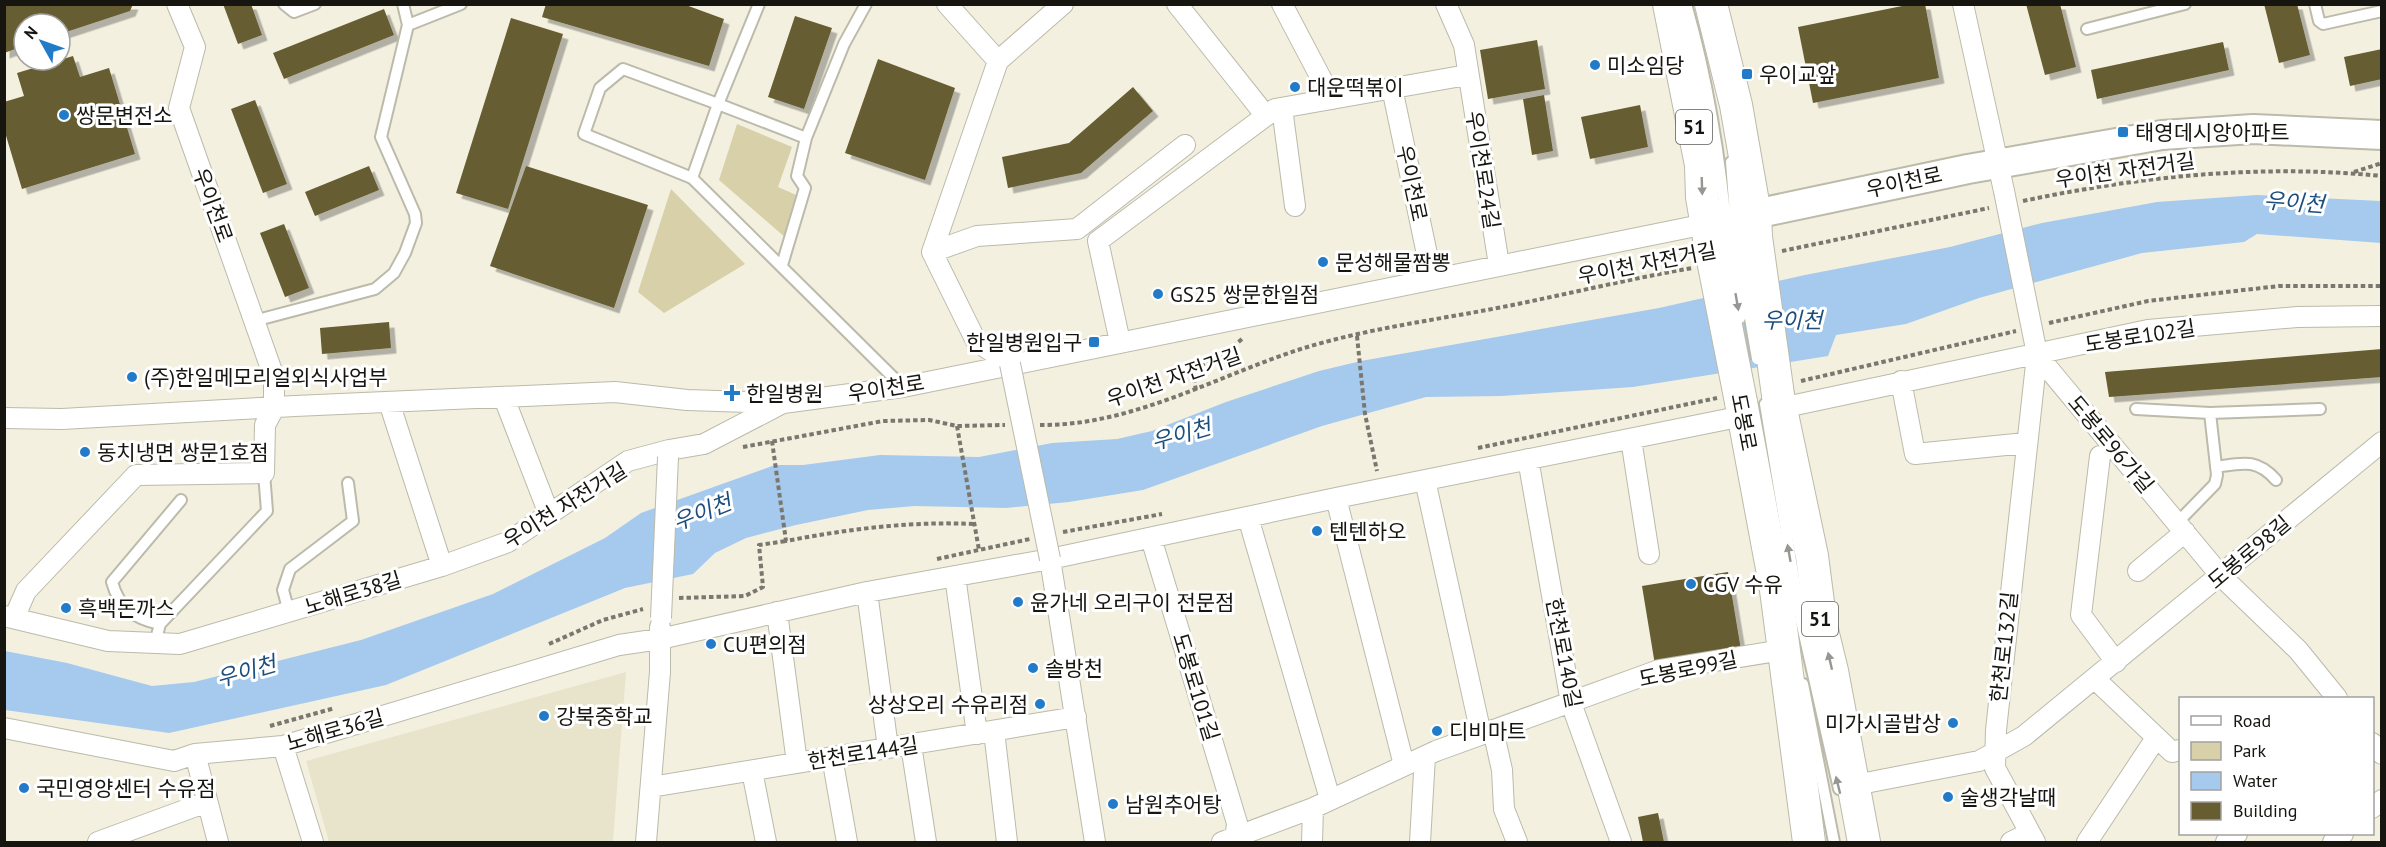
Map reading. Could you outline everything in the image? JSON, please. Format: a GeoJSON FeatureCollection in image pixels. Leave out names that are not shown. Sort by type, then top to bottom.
{"type":"FeatureCollection","features":[{"type":"Feature","properties":{"kind":"main road","name":"도봉로"},"geometry":{"type":"LineString","coordinates":[[1669,4],[1701,165],[1733,237]]}},
{"type":"Feature","properties":{"kind":"main road","name":"도봉로"},"geometry":{"type":"LineString","coordinates":[[1711,4],[1736,105],[1733,237],[1760,398],[1766,534],[1809,843]]}},
{"type":"Feature","properties":{"kind":"main road","name":"51"},"geometry":{"type":"LineString","coordinates":[[1733,237],[1760,398]]}},
{"type":"Feature","properties":{"kind":"main road","name":"도봉로"},"geometry":{"type":"LineString","coordinates":[[1760,398],[1812,556],[1849,796],[1864,843]]}},
{"type":"Feature","properties":{"kind":"street","name":"우이천로"},"geometry":{"type":"LineString","coordinates":[[177,4],[195,47],[179,108],[274,377],[274,408]]}},
{"type":"Feature","properties":{"kind":"street"},"geometry":{"type":"LineString","coordinates":[[947,4],[998,61]]}},
{"type":"Feature","properties":{"kind":"street"},"geometry":{"type":"LineString","coordinates":[[1063,4],[998,61],[932,252],[976,341],[1010,364],[1050,559],[1095,843]]}},
{"type":"Feature","properties":{"kind":"street"},"geometry":{"type":"LineString","coordinates":[[1177,4],[1274,112],[1295,206]]}},
{"type":"Feature","properties":{"kind":"street"},"geometry":{"type":"LineString","coordinates":[[1282,4],[1332,99]]}},
{"type":"Feature","properties":{"kind":"street","name":"우이천로24길"},"geometry":{"type":"LineString","coordinates":[[1446,4],[1464,45],[1499,265]]}},
{"type":"Feature","properties":{"kind":"street"},"geometry":{"type":"LineString","coordinates":[[1963,4],[2035,338]]}},
{"type":"Feature","properties":{"kind":"street"},"geometry":{"type":"LineString","coordinates":[[1120,342],[1098,241],[1274,112],[1332,99],[1467,75]]}},
{"type":"Feature","properties":{"kind":"street","name":"우이천로"},"geometry":{"type":"LineString","coordinates":[[1392,88],[1432,278]]}},
{"type":"Feature","properties":{"kind":"street","name":"우이천로"},"geometry":{"type":"LineString","coordinates":[[4,418],[62,419],[615,392],[687,400],[783,404],[903,387],[1499,265],[1733,237],[1999,163],[2162,135],[2211,130],[2312,131],[2382,135]]}},
{"type":"Feature","properties":{"kind":"street"},"geometry":{"type":"LineString","coordinates":[[932,252],[977,236],[1077,229],[1185,145]]}},
{"type":"Feature","properties":{"kind":"street","name":"도봉로102길"},"geometry":{"type":"LineString","coordinates":[[1760,398],[1901,381],[2035,338],[2297,318],[2382,316]]}},
{"type":"Feature","properties":{"kind":"street","name":"한천로132길"},"geometry":{"type":"LineString","coordinates":[[2032,838],[1995,768],[1995,754],[2035,338]]}},
{"type":"Feature","properties":{"kind":"street","name":"도봉로96가길"},"geometry":{"type":"LineString","coordinates":[[2035,338],[2181,528],[2221,576],[2298,650],[2335,697]]}},
{"type":"Feature","properties":{"kind":"street"},"geometry":{"type":"LineString","coordinates":[[1901,381],[1915,454],[2026,443]]}},
{"type":"Feature","properties":{"kind":"street"},"geometry":{"type":"LineString","coordinates":[[504,398],[549,514]]}},
{"type":"Feature","properties":{"kind":"street"},"geometry":{"type":"LineString","coordinates":[[660,639],[867,592],[1050,559],[1630,439],[1760,398]]}},
{"type":"Feature","properties":{"kind":"street"},"geometry":{"type":"LineString","coordinates":[[389,402],[442,566]]}},
{"type":"Feature","properties":{"kind":"street","name":"노해로38길"},"geometry":{"type":"LineString","coordinates":[[264,473],[136,475],[27,591],[9,617],[108,641],[180,644],[442,566],[508,542],[628,461],[669,454],[704,444],[783,404]]}},
{"type":"Feature","properties":{"kind":"street"},"geometry":{"type":"LineString","coordinates":[[264,473],[265,425],[274,408]]}},
{"type":"Feature","properties":{"kind":"street"},"geometry":{"type":"LineString","coordinates":[[1630,439],[1649,554]]}},
{"type":"Feature","properties":{"kind":"street","name":"도봉로98길"},"geometry":{"type":"LineString","coordinates":[[1849,796],[1979,761],[2024,736],[2382,442]]}},
{"type":"Feature","properties":{"kind":"street"},"geometry":{"type":"LineString","coordinates":[[646,843],[660,672],[660,639],[655,613],[669,454]]}},
{"type":"Feature","properties":{"kind":"street"},"geometry":{"type":"LineString","coordinates":[[2100,456],[2081,615],[2116,662]]}},
{"type":"Feature","properties":{"kind":"street","name":"한천로140길"},"geometry":{"type":"LineString","coordinates":[[1528,459],[1571,703],[1621,843]]}},
{"type":"Feature","properties":{"kind":"street"},"geometry":{"type":"LineString","coordinates":[[1425,480],[1487,732],[1502,770],[1504,809],[1517,843]]}},
{"type":"Feature","properties":{"kind":"street"},"geometry":{"type":"LineString","coordinates":[[1336,498],[1404,765]]}},
{"type":"Feature","properties":{"kind":"street"},"geometry":{"type":"LineString","coordinates":[[1248,517],[1322,804],[1312,843]]}},
{"type":"Feature","properties":{"kind":"street"},"geometry":{"type":"LineString","coordinates":[[2138,571],[2181,528]]}},
{"type":"Feature","properties":{"kind":"street","name":"도봉로101길"},"geometry":{"type":"LineString","coordinates":[[1151,538],[1237,823],[1231,841]]}},
{"type":"Feature","properties":{"kind":"street"},"geometry":{"type":"LineString","coordinates":[[956,576],[1007,843]]}},
{"type":"Feature","properties":{"kind":"street"},"geometry":{"type":"LineString","coordinates":[[867,592],[888,748]]}},
{"type":"Feature","properties":{"kind":"street"},"geometry":{"type":"LineString","coordinates":[[777,612],[797,764]]}},
{"type":"Feature","properties":{"kind":"street","name":"노해로36길"},"geometry":{"type":"LineString","coordinates":[[4,728],[174,761],[195,754],[283,746],[619,645],[660,639]]}},
{"type":"Feature","properties":{"kind":"street","name":"도봉로99길"},"geometry":{"type":"LineString","coordinates":[[1231,841],[1322,804],[1425,756],[1659,670],[1783,650]]}},
{"type":"Feature","properties":{"kind":"street"},"geometry":{"type":"LineString","coordinates":[[2095,679],[2172,752],[2179,750]]}},
{"type":"Feature","properties":{"kind":"street","name":"한천로144길"},"geometry":{"type":"LineString","coordinates":[[651,787],[1076,717]]}},
{"type":"Feature","properties":{"kind":"street"},"geometry":{"type":"LineString","coordinates":[[2087,843],[2156,738]]}},
{"type":"Feature","properties":{"kind":"street"},"geometry":{"type":"LineString","coordinates":[[911,745],[926,843]]}},
{"type":"Feature","properties":{"kind":"street"},"geometry":{"type":"LineString","coordinates":[[283,746],[313,843]]}},
{"type":"Feature","properties":{"kind":"street"},"geometry":{"type":"LineString","coordinates":[[195,754],[218,843]]}},
{"type":"Feature","properties":{"kind":"street"},"geometry":{"type":"LineString","coordinates":[[1420,843],[1425,756]]}},
{"type":"Feature","properties":{"kind":"street"},"geometry":{"type":"LineString","coordinates":[[832,758],[847,843]]}},
{"type":"Feature","properties":{"kind":"street"},"geometry":{"type":"LineString","coordinates":[[752,771],[766,843]]}},
{"type":"Feature","properties":{"kind":"street"},"geometry":{"type":"LineString","coordinates":[[98,843],[119,838],[207,802]]}},
{"type":"Feature","properties":{"kind":"street"},"geometry":{"type":"LineString","coordinates":[[2011,843],[2032,838]]}},
{"type":"Feature","properties":{"kind":"lane"},"geometry":{"type":"LineString","coordinates":[[285,4],[294,12],[315,4]]}},
{"type":"Feature","properties":{"kind":"lane"},"geometry":{"type":"LineString","coordinates":[[254,321],[375,289],[391,277],[405,253],[413,234],[415,214],[381,137],[408,25],[403,4]]}},
{"type":"Feature","properties":{"kind":"lane"},"geometry":{"type":"LineString","coordinates":[[408,25],[461,4]]}},
{"type":"Feature","properties":{"kind":"lane"},"geometry":{"type":"LineString","coordinates":[[692,178],[718,104],[759,4]]}},
{"type":"Feature","properties":{"kind":"lane"},"geometry":{"type":"LineString","coordinates":[[782,265],[805,188],[797,176],[806,138],[844,44],[866,4]]}},
{"type":"Feature","properties":{"kind":"lane"},"geometry":{"type":"LineString","coordinates":[[1686,4],[1710,98],[1754,367]]}},
{"type":"Feature","properties":{"kind":"lane"},"geometry":{"type":"LineString","coordinates":[[1695,4],[1728,144],[1733,237]]}},
{"type":"Feature","properties":{"kind":"lane"},"geometry":{"type":"LineString","coordinates":[[2087,28],[2185,4]]}},
{"type":"Feature","properties":{"kind":"lane"},"geometry":{"type":"LineString","coordinates":[[2315,4],[2319,21],[2323,24],[2382,11]]}},
{"type":"Feature","properties":{"kind":"lane"},"geometry":{"type":"LineString","coordinates":[[806,138],[623,69],[600,88],[584,134],[692,178],[903,387]]}},
{"type":"Feature","properties":{"kind":"lane"},"geometry":{"type":"LineString","coordinates":[[1760,398],[1781,572],[1834,843]]}},
{"type":"Feature","properties":{"kind":"lane"},"geometry":{"type":"LineString","coordinates":[[2136,409],[2210,413],[2320,409]]}},
{"type":"Feature","properties":{"kind":"lane"},"geometry":{"type":"LineString","coordinates":[[2181,528],[2216,484],[2210,413]]}},
{"type":"Feature","properties":{"kind":"lane"},"geometry":{"type":"LineString","coordinates":[[2216,467],[2257,464],[2266,468],[2276,480]]}},
{"type":"Feature","properties":{"kind":"lane"},"geometry":{"type":"LineString","coordinates":[[155,643],[160,624],[267,511],[264,473]]}},
{"type":"Feature","properties":{"kind":"lane"},"geometry":{"type":"LineString","coordinates":[[289,612],[283,590],[290,569],[354,521],[348,483]]}},
{"type":"Feature","properties":{"kind":"lane"},"geometry":{"type":"LineString","coordinates":[[160,624],[141,620],[116,599],[112,582],[181,500]]}},
{"type":"Feature","properties":{"kind":"path"},"geometry":{"type":"LineString","coordinates":[[2352,173],[2382,163]]}},
{"type":"Feature","properties":{"kind":"path","name":"우이천 자전거길"},"geometry":{"type":"LineString","coordinates":[[1036,425],[1093,420],[1196,390],[1238,371],[1306,347],[1357,336],[1733,237],[2218,171],[2294,170],[2382,176]]}},
{"type":"Feature","properties":{"kind":"path"},"geometry":{"type":"LineString","coordinates":[[1468,450],[1760,398],[1878,365],[2035,338],[2148,301],[2268,287],[2382,286]]}},
{"type":"Feature","properties":{"kind":"path"},"geometry":{"type":"LineString","coordinates":[[1196,390],[1192,370],[1228,351],[1250,332],[1249,317]]}},
{"type":"Feature","properties":{"kind":"path"},"geometry":{"type":"LineString","coordinates":[[1357,336],[1365,414],[1377,471]]}},
{"type":"Feature","properties":{"kind":"path"},"geometry":{"type":"LineString","coordinates":[[733,449],[883,421],[929,420],[957,426],[1016,425]]}},
{"type":"Feature","properties":{"kind":"path"},"geometry":{"type":"LineString","coordinates":[[957,426],[979,550]]}},
{"type":"Feature","properties":{"kind":"path"},"geometry":{"type":"LineString","coordinates":[[772,441],[786,541]]}},
{"type":"Feature","properties":{"kind":"path"},"geometry":{"type":"LineString","coordinates":[[1366,474],[1388,469]]}},
{"type":"Feature","properties":{"kind":"path"},"geometry":{"type":"LineString","coordinates":[[1059,533],[1174,512]]}},
{"type":"Feature","properties":{"kind":"path"},"geometry":{"type":"LineString","coordinates":[[672,601],[683,597],[745,596],[763,587],[759,545],[884,526],[932,522],[975,524]]}},
{"type":"Feature","properties":{"kind":"path"},"geometry":{"type":"LineString","coordinates":[[933,562],[942,556],[1036,538]]}},
{"type":"Feature","properties":{"kind":"path"},"geometry":{"type":"LineString","coordinates":[[540,649],[603,620],[655,613]]}},
{"type":"Feature","properties":{"kind":"path"},"geometry":{"type":"LineString","coordinates":[[259,730],[342,706]]}},
{"type":"Feature","properties":{"kind":"shaded area","name":"강북중학교"},"geometry":{"type":"Polygon","coordinates":[[[626,672],[613,842],[329,842],[306,761],[626,672]]]}},
{"type":"Feature","properties":{"kind":"green space"},"geometry":{"type":"Polygon","coordinates":[[[737,124],[792,147],[778,187],[803,198],[786,238],[719,180],[737,124]]]}},
{"type":"Feature","properties":{"kind":"green space"},"geometry":{"type":"Polygon","coordinates":[[[671,189],[745,264],[664,313],[638,292],[671,189]]]}},
{"type":"Feature","properties":{"kind":"water","name":"우이천"},"geometry":{"type":"Polygon","coordinates":[[[2257,195],[2381,201],[2381,243],[2257,234],[2244,242],[2142,253],[1979,298],[1906,324],[1836,335],[1828,356],[1633,387],[1502,396],[1426,397],[1322,426],[1143,490],[1069,502],[1006,508],[915,506],[868,510],[796,525],[746,538],[715,553],[693,574],[625,588],[386,685],[169,733],[5,710],[5,651],[67,663],[152,686],[194,682],[361,640],[493,594],[605,538],[641,513],[775,465],[803,465],[880,455],[979,457],[1052,443],[1117,439],[1152,431],[1226,402],[1319,371],[1361,361],[1659,308],[1805,275],[1950,247],[2042,223],[2157,202],[2257,195]]]}},
{"type":"Feature","properties":{"kind":"building"},"geometry":{"type":"Polygon","coordinates":[[[4,4],[133,4],[130,11],[72,30],[72,12],[12,12],[12,50],[4,53],[4,4]]]}},
{"type":"Feature","properties":{"kind":"building"},"geometry":{"type":"Polygon","coordinates":[[[223,4],[251,4],[262,35],[238,44],[223,4]]]}},
{"type":"Feature","properties":{"kind":"building"},"geometry":{"type":"Polygon","coordinates":[[[546,4],[683,4],[724,19],[709,66],[542,17],[546,4]]]}},
{"type":"Feature","properties":{"kind":"building"},"geometry":{"type":"Polygon","coordinates":[[[1912,4],[1925,4],[1939,78],[1813,103],[1798,27],[1912,4]]]}},
{"type":"Feature","properties":{"kind":"building"},"geometry":{"type":"Polygon","coordinates":[[[2026,4],[2060,4],[2076,67],[2045,75],[2026,4]]]}},
{"type":"Feature","properties":{"kind":"building"},"geometry":{"type":"Polygon","coordinates":[[[2264,4],[2297,4],[2310,55],[2279,63],[2264,4]]]}},
{"type":"Feature","properties":{"kind":"building"},"geometry":{"type":"Polygon","coordinates":[[[384,9],[394,35],[284,79],[273,53],[384,9]]]}},
{"type":"Feature","properties":{"kind":"building"},"geometry":{"type":"Polygon","coordinates":[[[795,16],[832,28],[804,109],[768,97],[795,16]]]}},
{"type":"Feature","properties":{"kind":"building"},"geometry":{"type":"Polygon","coordinates":[[[511,18],[563,34],[508,209],[456,193],[511,18]]]}},
{"type":"Feature","properties":{"kind":"building"},"geometry":{"type":"Polygon","coordinates":[[[1537,40],[1545,89],[1488,99],[1480,50],[1537,40]]]}},
{"type":"Feature","properties":{"kind":"building"},"geometry":{"type":"Polygon","coordinates":[[[2223,42],[2229,70],[2097,99],[2091,70],[2223,42]]]}},
{"type":"Feature","properties":{"kind":"building"},"geometry":{"type":"Polygon","coordinates":[[[2382,49],[2382,79],[2350,86],[2344,57],[2382,49]]]}},
{"type":"Feature","properties":{"kind":"building","name":"쌍문변전소"},"geometry":{"type":"Polygon","coordinates":[[[72,56],[80,77],[109,68],[135,154],[22,189],[4,129],[4,102],[24,96],[17,73],[72,72],[72,56]]]}},
{"type":"Feature","properties":{"kind":"building"},"geometry":{"type":"Polygon","coordinates":[[[878,59],[955,88],[925,180],[845,153],[878,59]]]}},
{"type":"Feature","properties":{"kind":"building"},"geometry":{"type":"Polygon","coordinates":[[[1133,87],[1153,111],[1081,173],[1008,188],[1002,157],[1069,143],[1133,87]]]}},
{"type":"Feature","properties":{"kind":"building"},"geometry":{"type":"Polygon","coordinates":[[[1544,95],[1553,151],[1532,155],[1523,99],[1544,95]]]}},
{"type":"Feature","properties":{"kind":"building"},"geometry":{"type":"Polygon","coordinates":[[[255,100],[287,184],[263,193],[231,109],[255,100]]]}},
{"type":"Feature","properties":{"kind":"building"},"geometry":{"type":"Polygon","coordinates":[[[1640,105],[1648,147],[1590,159],[1581,117],[1640,105]]]}},
{"type":"Feature","properties":{"kind":"building"},"geometry":{"type":"Polygon","coordinates":[[[369,166],[379,190],[315,216],[305,192],[369,166]]]}},
{"type":"Feature","properties":{"kind":"building"},"geometry":{"type":"Polygon","coordinates":[[[526,166],[648,205],[614,308],[490,266],[526,166]]]}},
{"type":"Feature","properties":{"kind":"building"},"geometry":{"type":"Polygon","coordinates":[[[284,224],[309,288],[285,297],[260,233],[284,224]]]}},
{"type":"Feature","properties":{"kind":"building"},"geometry":{"type":"Polygon","coordinates":[[[389,322],[391,348],[322,354],[320,328],[389,322]]]}},
{"type":"Feature","properties":{"kind":"building"},"geometry":{"type":"Polygon","coordinates":[[[2382,349],[2382,377],[2109,397],[2105,372],[2382,349]]]}},
{"type":"Feature","properties":{"kind":"building"},"geometry":{"type":"Polygon","coordinates":[[[1728,572],[1741,650],[1655,665],[1642,586],[1728,572]]]}},
{"type":"Feature","properties":{"kind":"building"},"geometry":{"type":"Polygon","coordinates":[[[1658,813],[1664,842],[1643,842],[1638,817],[1658,813]]]}},
{"type":"Feature","properties":{"kind":"place","name":"미소임당"},"geometry":{"type":"Point","coordinates":[1595,65]}},
{"type":"Feature","properties":{"kind":"place","name":"우이교앞"},"geometry":{"type":"Point","coordinates":[1747,74]}},
{"type":"Feature","properties":{"kind":"place","name":"대운떡볶이"},"geometry":{"type":"Point","coordinates":[1295,87]}},
{"type":"Feature","properties":{"kind":"place","name":"쌍문변전소"},"geometry":{"type":"Point","coordinates":[64,115]}},
{"type":"Feature","properties":{"kind":"place","name":"태영데시앙아파트"},"geometry":{"type":"Point","coordinates":[2123,132]}},
{"type":"Feature","properties":{"kind":"place","name":"문성해물짬뽕"},"geometry":{"type":"Point","coordinates":[1323,262]}},
{"type":"Feature","properties":{"kind":"place","name":"GS25 쌍문한일점"},"geometry":{"type":"Point","coordinates":[1158,294]}},
{"type":"Feature","properties":{"kind":"place","name":"한일병원입구"},"geometry":{"type":"Point","coordinates":[1094,342]}},
{"type":"Feature","properties":{"kind":"place","name":"(주)한일메모리얼외식사업부"},"geometry":{"type":"Point","coordinates":[132,377]}},
{"type":"Feature","properties":{"kind":"place","name":"한일병원"},"geometry":{"type":"Point","coordinates":[732,393]}},
{"type":"Feature","properties":{"kind":"place","name":"동치냉면 쌍문1호점"},"geometry":{"type":"Point","coordinates":[85,452]}},
{"type":"Feature","properties":{"kind":"place","name":"텐텐하오"},"geometry":{"type":"Point","coordinates":[1317,531]}},
{"type":"Feature","properties":{"kind":"place","name":"CGV 수유"},"geometry":{"type":"Point","coordinates":[1691,584]}},
{"type":"Feature","properties":{"kind":"place","name":"윤가네 오리구이 전문점"},"geometry":{"type":"Point","coordinates":[1018,602]}},
{"type":"Feature","properties":{"kind":"place","name":"흑백돈까스"},"geometry":{"type":"Point","coordinates":[66,608]}},
{"type":"Feature","properties":{"kind":"place","name":"CU편의점"},"geometry":{"type":"Point","coordinates":[711,644]}},
{"type":"Feature","properties":{"kind":"place","name":"솔방천"},"geometry":{"type":"Point","coordinates":[1033,668]}},
{"type":"Feature","properties":{"kind":"place","name":"상상오리 수유리점"},"geometry":{"type":"Point","coordinates":[1040,704]}},
{"type":"Feature","properties":{"kind":"place","name":"강북중학교"},"geometry":{"type":"Point","coordinates":[544,716]}},
{"type":"Feature","properties":{"kind":"place","name":"미가시골밥상"},"geometry":{"type":"Point","coordinates":[1953,723]}},
{"type":"Feature","properties":{"kind":"place","name":"디비마트"},"geometry":{"type":"Point","coordinates":[1437,731]}},
{"type":"Feature","properties":{"kind":"place","name":"국민영양센터 수유점"},"geometry":{"type":"Point","coordinates":[24,788]}},
{"type":"Feature","properties":{"kind":"place","name":"술생각날때"},"geometry":{"type":"Point","coordinates":[1948,797]}},
{"type":"Feature","properties":{"kind":"place","name":"남원추어탕"},"geometry":{"type":"Point","coordinates":[1113,804]}}]}
